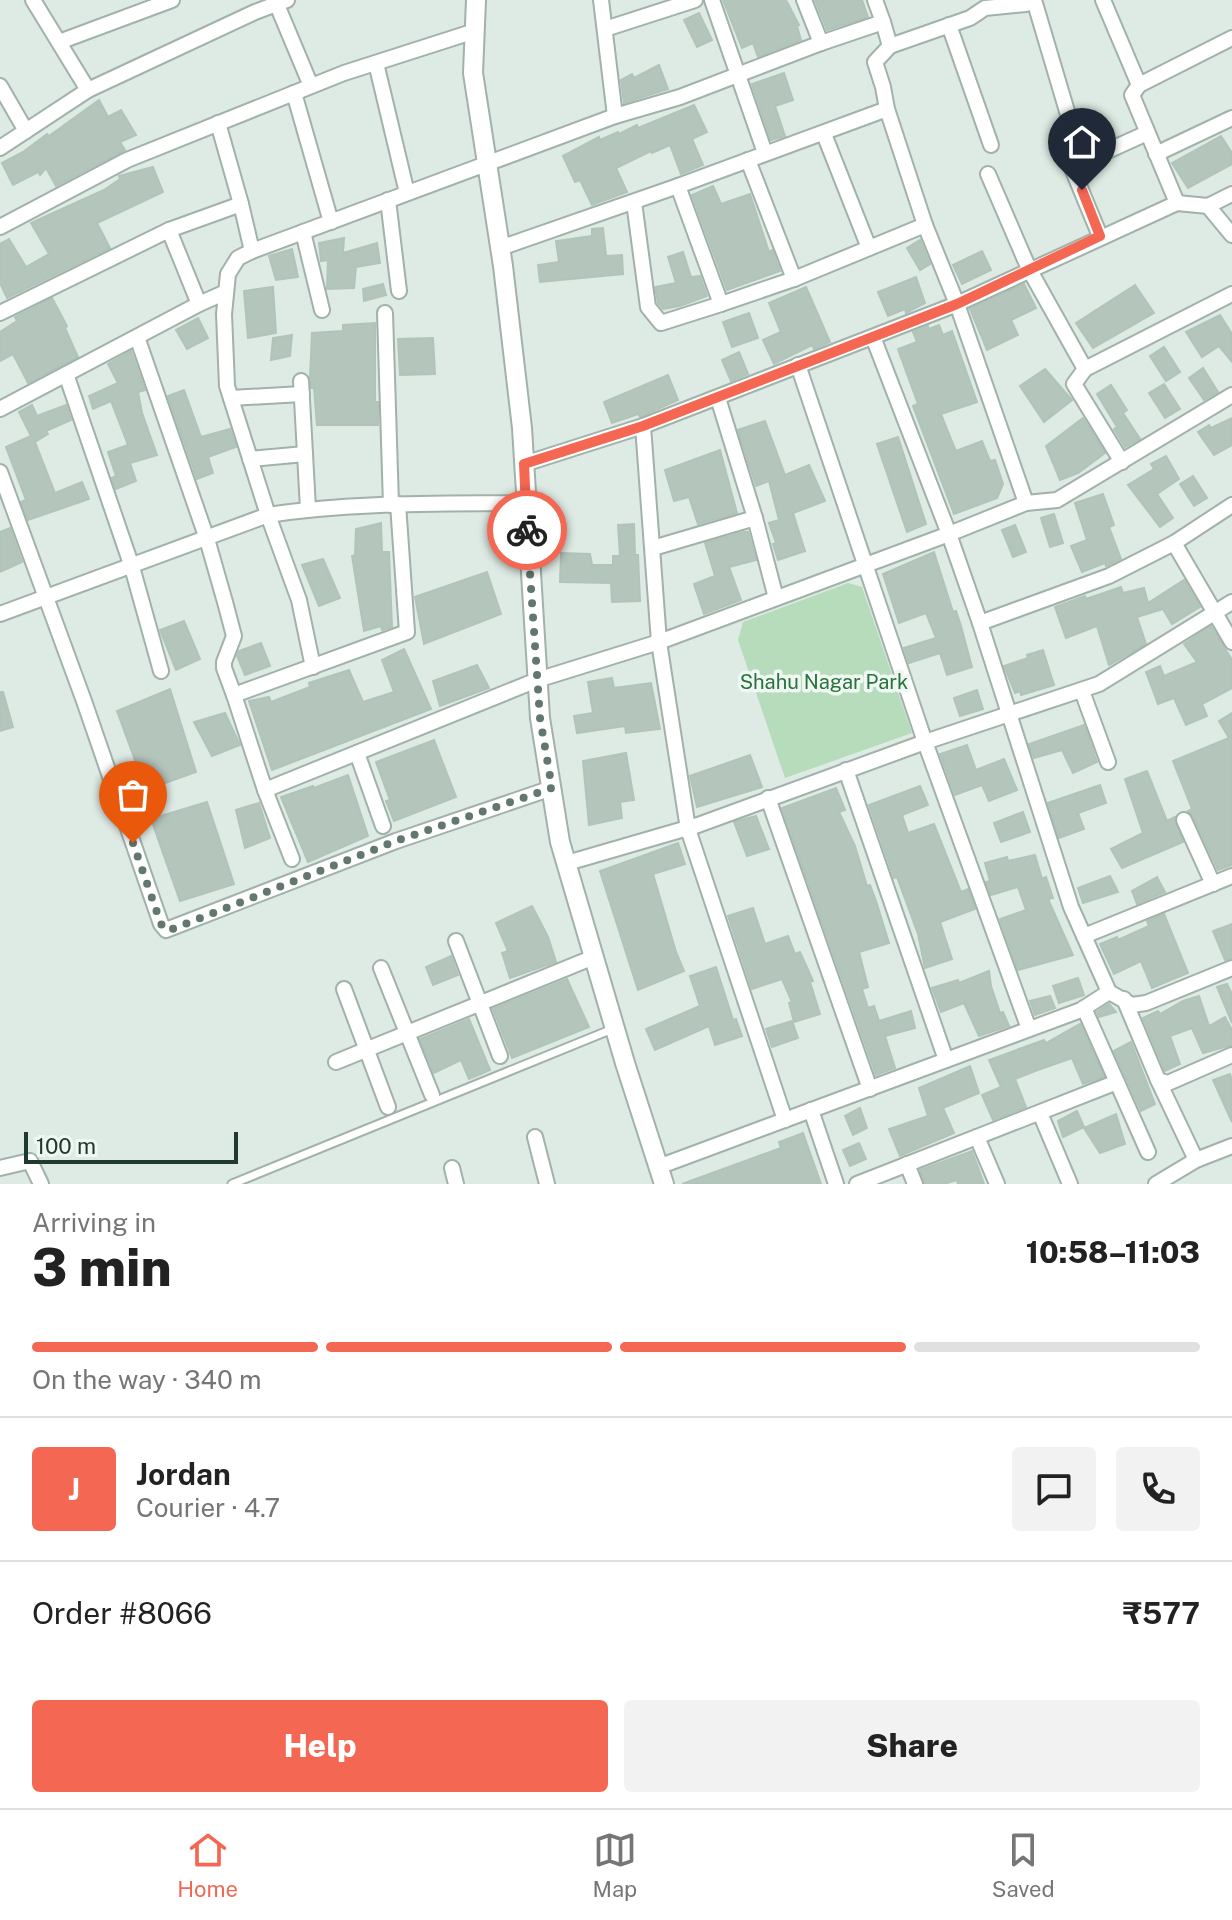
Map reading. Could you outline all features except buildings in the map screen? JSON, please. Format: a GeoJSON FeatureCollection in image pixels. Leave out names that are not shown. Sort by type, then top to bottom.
{"type":"FeatureCollection","features":[{"type":"Feature","properties":{"kind":"street"},"geometry":{"type":"LineString","coordinates":[[59,42],[172,0]]}},
{"type":"Feature","properties":{"kind":"street"},"geometry":{"type":"LineString","coordinates":[[476,0],[473,73],[500,248],[522,428],[540,718],[567,863],[661,1176],[785,1120],[1084,1008],[1109,992]]}},
{"type":"Feature","properties":{"kind":"street"},"geometry":{"type":"LineString","coordinates":[[601,0],[615,116]]}},
{"type":"Feature","properties":{"kind":"street"},"geometry":{"type":"LineString","coordinates":[[605,29],[695,0]]}},
{"type":"Feature","properties":{"kind":"street"},"geometry":{"type":"LineString","coordinates":[[712,0],[765,153]]}},
{"type":"Feature","properties":{"kind":"street"},"geometry":{"type":"LineString","coordinates":[[804,0],[821,43]]}},
{"type":"Feature","properties":{"kind":"street"},"geometry":{"type":"LineString","coordinates":[[875,0],[890,46]]}},
{"type":"Feature","properties":{"kind":"street"},"geometry":{"type":"LineString","coordinates":[[1026,503],[957,304],[925,225],[875,62],[890,46],[970,18],[985,8],[1026,4],[1034,0],[1069,118]]}},
{"type":"Feature","properties":{"kind":"street"},"geometry":{"type":"LineString","coordinates":[[1103,0],[1139,85]]}},
{"type":"Feature","properties":{"kind":"street"},"geometry":{"type":"LineString","coordinates":[[36,1],[88,90]]}},
{"type":"Feature","properties":{"kind":"street"},"geometry":{"type":"LineString","coordinates":[[0,148],[88,90],[280,1],[311,86]]}},
{"type":"Feature","properties":{"kind":"street"},"geometry":{"type":"LineString","coordinates":[[313,667],[299,600],[227,386],[226,292],[232,265],[238,258],[615,116],[680,97],[883,22]]}},
{"type":"Feature","properties":{"kind":"street"},"geometry":{"type":"LineString","coordinates":[[949,25],[991,145]]}},
{"type":"Feature","properties":{"kind":"street"},"geometry":{"type":"LineString","coordinates":[[0,227],[127,160],[311,86],[475,31]]}},
{"type":"Feature","properties":{"kind":"street"},"geometry":{"type":"LineString","coordinates":[[1177,203],[1132,95],[1139,85],[1232,38]]}},
{"type":"Feature","properties":{"kind":"street"},"geometry":{"type":"LineString","coordinates":[[376,63],[407,193]]}},
{"type":"Feature","properties":{"kind":"street"},"geometry":{"type":"LineString","coordinates":[[0,86],[26,131]]}},
{"type":"Feature","properties":{"kind":"street"},"geometry":{"type":"LineString","coordinates":[[294,93],[331,222]]}},
{"type":"Feature","properties":{"kind":"street"},"geometry":{"type":"LineString","coordinates":[[500,248],[887,109]]}},
{"type":"Feature","properties":{"kind":"street"},"geometry":{"type":"LineString","coordinates":[[1156,154],[1232,118]]}},
{"type":"Feature","properties":{"kind":"street"},"geometry":{"type":"LineString","coordinates":[[218,123],[252,251]]}},
{"type":"Feature","properties":{"kind":"street"},"geometry":{"type":"LineString","coordinates":[[1072,167],[1147,133]]}},
{"type":"Feature","properties":{"kind":"street"},"geometry":{"type":"LineString","coordinates":[[824,134],[869,248]]}},
{"type":"Feature","properties":{"kind":"street"},"geometry":{"type":"LineString","coordinates":[[1062,144],[1100,236]]}},
{"type":"Feature","properties":{"kind":"street"},"geometry":{"type":"LineString","coordinates":[[748,160],[794,279]]}},
{"type":"Feature","properties":{"kind":"street"},"geometry":{"type":"LineString","coordinates":[[988,174],[1029,269],[1085,369]]}},
{"type":"Feature","properties":{"kind":"street"},"geometry":{"type":"LineString","coordinates":[[678,186],[721,304]]}},
{"type":"Feature","properties":{"kind":"street"},"geometry":{"type":"LineString","coordinates":[[524,464],[643,426],[957,304],[1177,203],[1208,206],[1232,194]]}},
{"type":"Feature","properties":{"kind":"street"},"geometry":{"type":"LineString","coordinates":[[388,200],[399,291]]}},
{"type":"Feature","properties":{"kind":"street"},"geometry":{"type":"LineString","coordinates":[[634,202],[648,307],[661,323],[794,279],[925,225]]}},
{"type":"Feature","properties":{"kind":"street"},"geometry":{"type":"LineString","coordinates":[[0,313],[169,230],[241,204]]}},
{"type":"Feature","properties":{"kind":"street"},"geometry":{"type":"LineString","coordinates":[[1208,206],[1232,235]]}},
{"type":"Feature","properties":{"kind":"street"},"geometry":{"type":"LineString","coordinates":[[169,230],[199,304]]}},
{"type":"Feature","properties":{"kind":"street"},"geometry":{"type":"LineString","coordinates":[[303,232],[322,310]]}},
{"type":"Feature","properties":{"kind":"street"},"geometry":{"type":"LineString","coordinates":[[0,409],[226,292]]}},
{"type":"Feature","properties":{"kind":"street"},"geometry":{"type":"LineString","coordinates":[[1122,462],[1074,384],[1085,369],[1232,294]]}},
{"type":"Feature","properties":{"kind":"street"},"geometry":{"type":"LineString","coordinates":[[234,695],[407,632],[395,505],[385,313]]}},
{"type":"Feature","properties":{"kind":"street"},"geometry":{"type":"LineString","coordinates":[[137,337],[207,539],[234,636],[224,662],[265,790],[292,859]]}},
{"type":"Feature","properties":{"kind":"street"},"geometry":{"type":"LineString","coordinates":[[873,337],[980,623],[1071,907],[1109,992],[1132,1005],[1146,1003],[1232,968]]}},
{"type":"Feature","properties":{"kind":"street"},"geometry":{"type":"LineString","coordinates":[[798,365],[925,742],[1029,1029]]}},
{"type":"Feature","properties":{"kind":"street"},"geometry":{"type":"LineString","coordinates":[[66,374],[132,567],[161,671]]}},
{"type":"Feature","properties":{"kind":"street"},"geometry":{"type":"LineString","coordinates":[[231,398],[301,387],[308,509]]}},
{"type":"Feature","properties":{"kind":"street"},"geometry":{"type":"LineString","coordinates":[[265,790],[537,680],[659,642],[1026,503],[1057,500],[1232,395]]}},
{"type":"Feature","properties":{"kind":"street"},"geometry":{"type":"LineString","coordinates":[[718,398],[776,598]]}},
{"type":"Feature","properties":{"kind":"street"},"geometry":{"type":"LineString","coordinates":[[643,426],[659,642],[688,829],[785,1120]]}},
{"type":"Feature","properties":{"kind":"street"},"geometry":{"type":"LineString","coordinates":[[250,459],[305,454]]}},
{"type":"Feature","properties":{"kind":"street"},"geometry":{"type":"LineString","coordinates":[[0,472],[161,924],[166,930],[396,841],[552,788]]}},
{"type":"Feature","properties":{"kind":"street"},"geometry":{"type":"LineString","coordinates":[[0,614],[268,515],[308,509],[526,503]]}},
{"type":"Feature","properties":{"kind":"street"},"geometry":{"type":"LineString","coordinates":[[980,623],[1109,576],[1174,543],[1232,505]]}},
{"type":"Feature","properties":{"kind":"street"},"geometry":{"type":"LineString","coordinates":[[653,548],[755,518]]}},
{"type":"Feature","properties":{"kind":"street"},"geometry":{"type":"LineString","coordinates":[[1174,543],[1232,642]]}},
{"type":"Feature","properties":{"kind":"street"},"geometry":{"type":"LineString","coordinates":[[567,863],[688,829],[1008,712],[1082,691],[1099,684],[1232,602]]}},
{"type":"Feature","properties":{"kind":"street"},"geometry":{"type":"LineString","coordinates":[[1082,691],[1108,762]]}},
{"type":"Feature","properties":{"kind":"street"},"geometry":{"type":"LineString","coordinates":[[357,753],[383,826]]}},
{"type":"Feature","properties":{"kind":"street"},"geometry":{"type":"LineString","coordinates":[[846,770],[946,1060]]}},
{"type":"Feature","properties":{"kind":"street"},"geometry":{"type":"LineString","coordinates":[[768,798],[870,1089]]}},
{"type":"Feature","properties":{"kind":"street"},"geometry":{"type":"LineString","coordinates":[[1184,820],[1213,884]]}},
{"type":"Feature","properties":{"kind":"street"},"geometry":{"type":"LineString","coordinates":[[1084,936],[1232,876]]}},
{"type":"Feature","properties":{"kind":"street"},"geometry":{"type":"LineString","coordinates":[[456,941],[500,1056]]}},
{"type":"Feature","properties":{"kind":"street"},"geometry":{"type":"LineString","coordinates":[[336,1062],[594,957]]}},
{"type":"Feature","properties":{"kind":"street"},"geometry":{"type":"LineString","coordinates":[[381,968],[432,1095]]}},
{"type":"Feature","properties":{"kind":"street"},"geometry":{"type":"LineString","coordinates":[[344,989],[388,1107]]}},
{"type":"Feature","properties":{"kind":"street"},"geometry":{"type":"LineString","coordinates":[[1124,998],[1196,1160]]}},
{"type":"Feature","properties":{"kind":"street"},"geometry":{"type":"LineString","coordinates":[[1084,1008],[1148,1152]]}},
{"type":"Feature","properties":{"kind":"street"},"geometry":{"type":"LineString","coordinates":[[1158,1080],[1168,1083],[1232,1055]]}},
{"type":"Feature","properties":{"kind":"street"},"geometry":{"type":"LineString","coordinates":[[857,1184],[1117,1082]]}},
{"type":"Feature","properties":{"kind":"street"},"geometry":{"type":"LineString","coordinates":[[811,1110],[836,1184]]}},
{"type":"Feature","properties":{"kind":"street"},"geometry":{"type":"LineString","coordinates":[[1040,1113],[1070,1184]]}},
{"type":"Feature","properties":{"kind":"street"},"geometry":{"type":"LineString","coordinates":[[535,1137],[547,1184]]}},
{"type":"Feature","properties":{"kind":"street"},"geometry":{"type":"LineString","coordinates":[[977,1137],[997,1184]]}},
{"type":"Feature","properties":{"kind":"street"},"geometry":{"type":"LineString","coordinates":[[1156,1184],[1196,1160],[1232,1146]]}},
{"type":"Feature","properties":{"kind":"street"},"geometry":{"type":"LineString","coordinates":[[0,1168],[30,1161],[41,1184]]}},
{"type":"Feature","properties":{"kind":"street"},"geometry":{"type":"LineString","coordinates":[[907,1164],[915,1184]]}},
{"type":"Feature","properties":{"kind":"street"},"geometry":{"type":"LineString","coordinates":[[452,1168],[456,1184]]}},
{"type":"Feature","properties":{"kind":"lane"},"geometry":{"type":"LineString","coordinates":[[232,1184],[615,1028]]}},
{"type":"Feature","properties":{"kind":"green space","name":"Shahu Nagar Park"},"geometry":{"type":"Polygon","coordinates":[[[848,583],[862,587],[912,733],[785,778],[738,640],[743,622],[848,583]]]}},
{"type":"Feature","properties":{"kind":"way so far"},"geometry":{"type":"LineString","coordinates":[[133,843],[161,924],[170,930],[396,841],[552,788],[540,718],[527,530]]}},
{"type":"Feature","properties":{"kind":"route"},"geometry":{"type":"LineString","coordinates":[[527,530],[524,464],[643,426],[957,304],[1100,236],[1082,190]]}}]}
